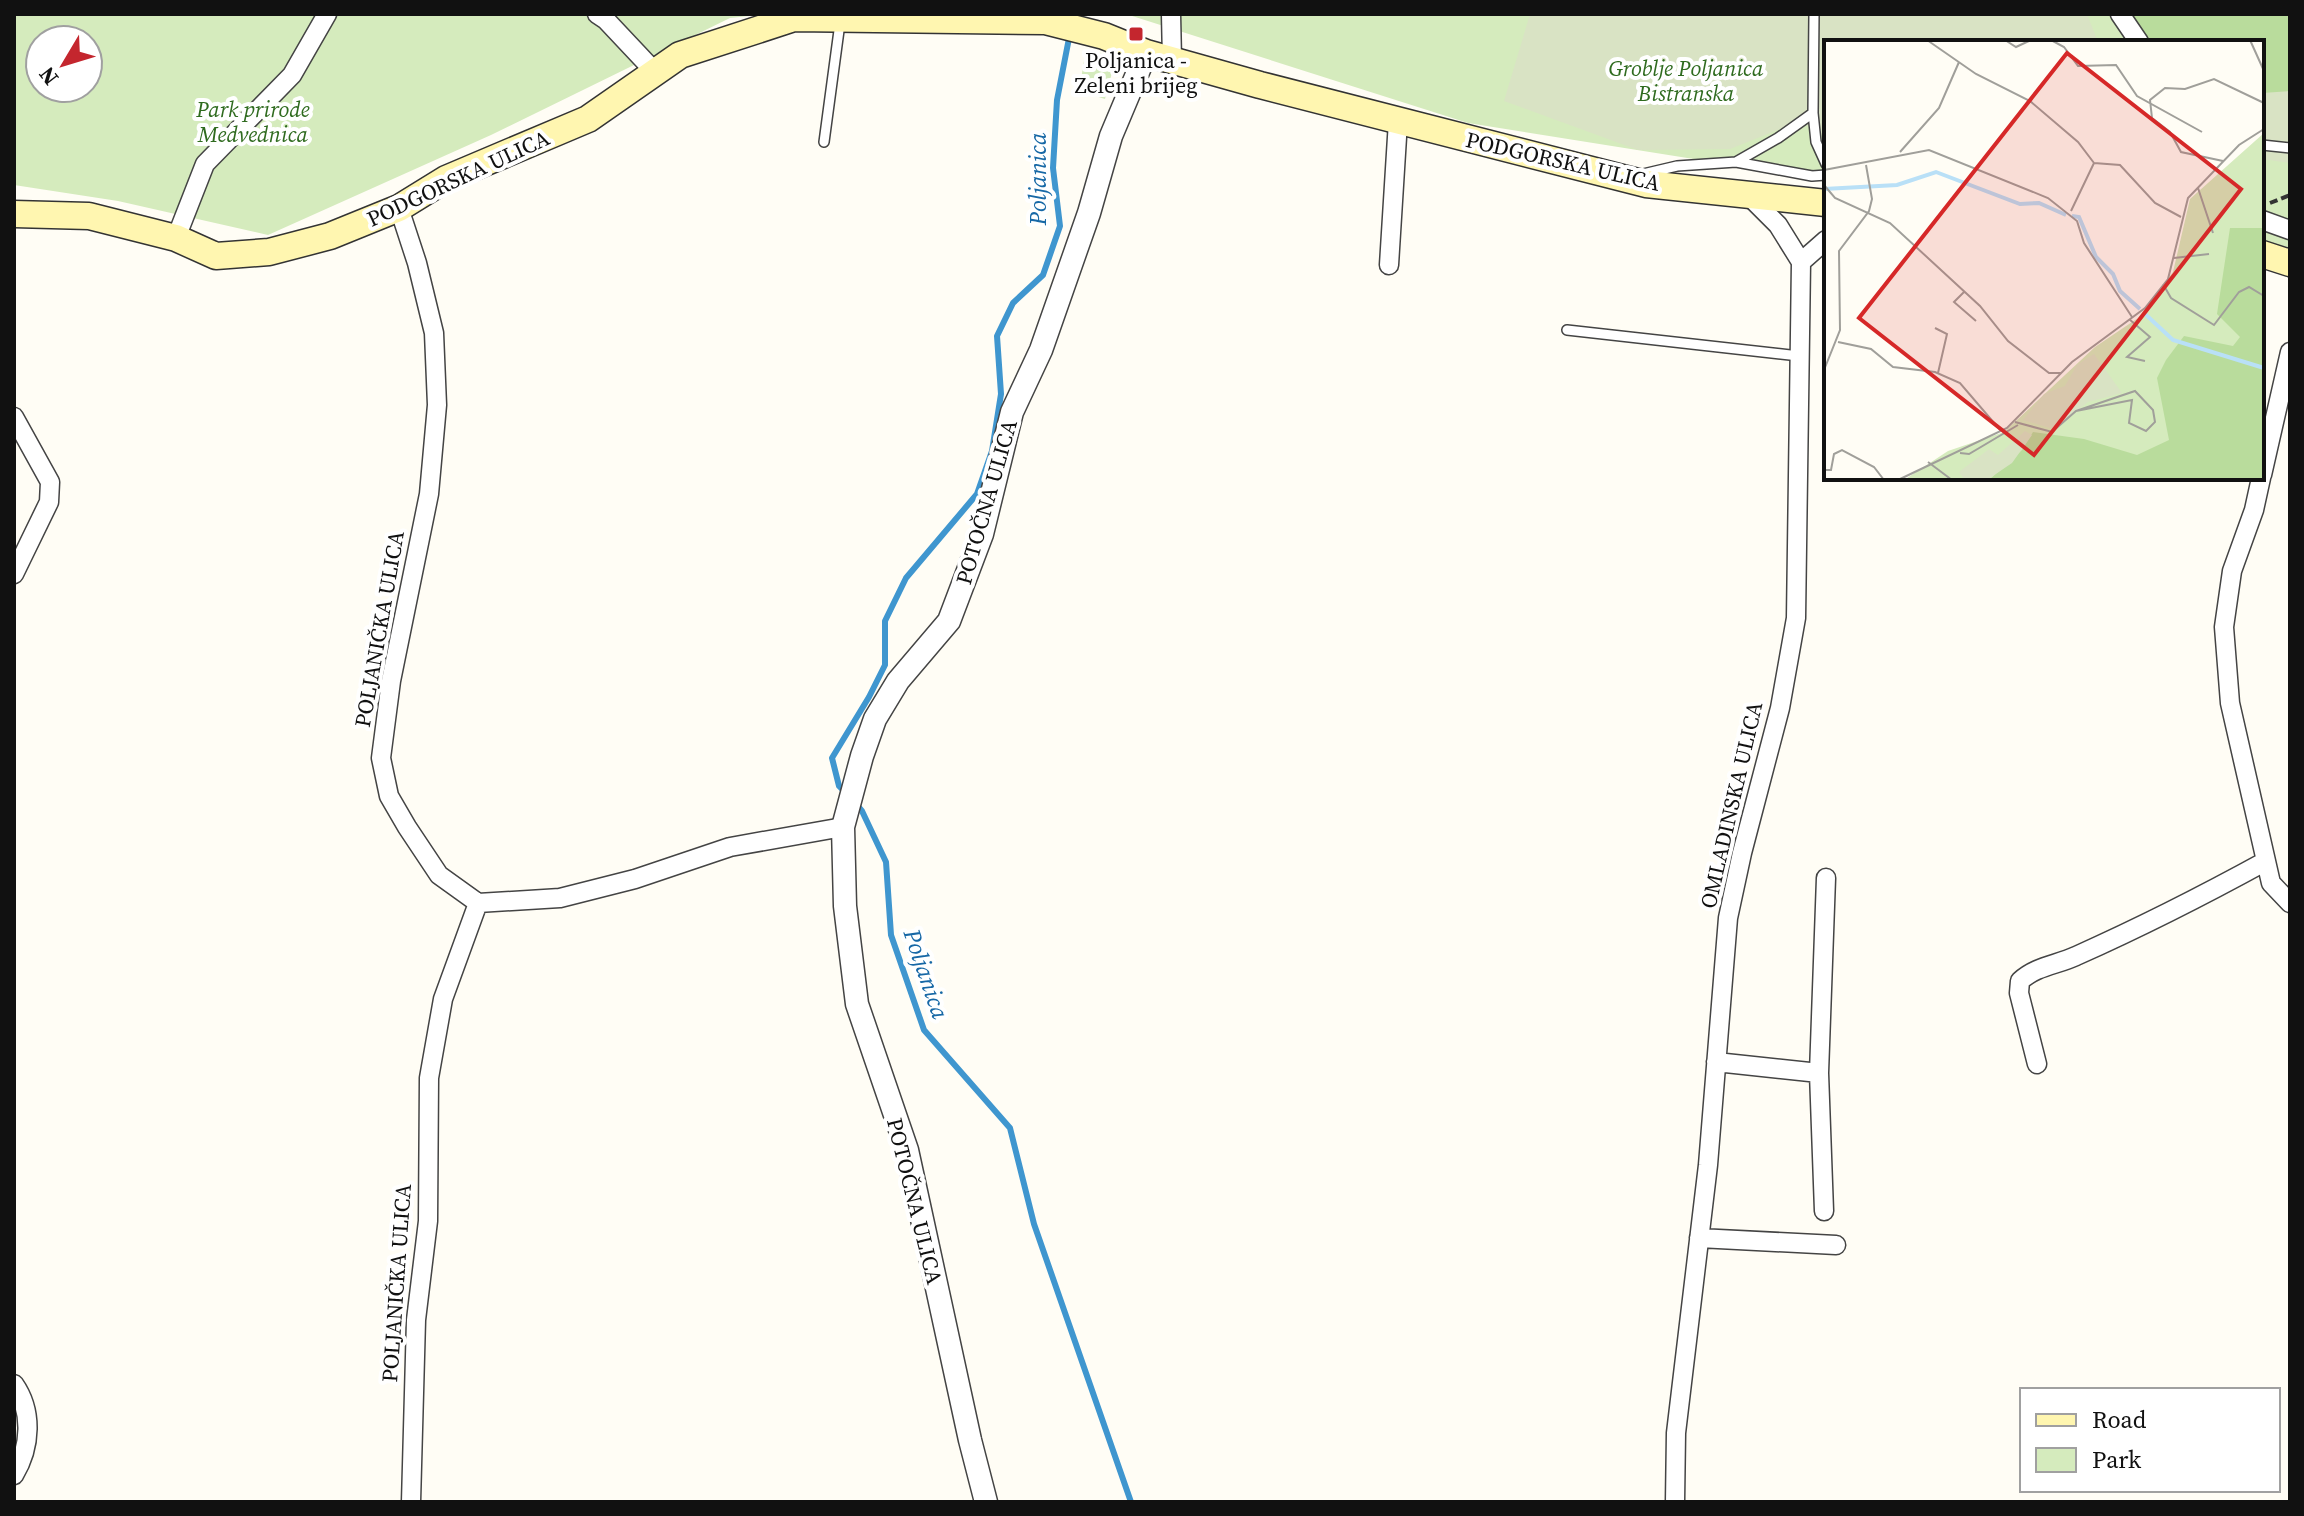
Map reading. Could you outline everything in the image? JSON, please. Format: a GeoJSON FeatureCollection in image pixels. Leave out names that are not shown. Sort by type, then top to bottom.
{"type":"FeatureCollection","features":[{"type":"Feature","properties":{"kind":"main road","name":"PODGORSKA ULICA"},"geometry":{"type":"LineString","coordinates":[[14,214],[89,216],[176,238],[216,256],[269,252],[330,236],[399,208],[446,179],[588,119],[680,55],[794,18],[841,16],[1045,21],[1104,36],[1146,53],[1624,179],[1824,203]]}},
{"type":"Feature","properties":{"kind":"main road"},"geometry":{"type":"LineString","coordinates":[[2264,255],[2290,263]]}},
{"type":"Feature","properties":{"kind":"street"},"geometry":{"type":"LineString","coordinates":[[176,238],[205,164],[292,75],[327,14]]}},
{"type":"Feature","properties":{"kind":"street"},"geometry":{"type":"LineString","coordinates":[[597,14],[654,71]]}},
{"type":"Feature","properties":{"kind":"street"},"geometry":{"type":"LineString","coordinates":[[1171,14],[1172,60]]}},
{"type":"Feature","properties":{"kind":"street"},"geometry":{"type":"LineString","coordinates":[[2120,14],[2138,40]]}},
{"type":"Feature","properties":{"kind":"street","name":"POTOČNA ULICA"},"geometry":{"type":"LineString","coordinates":[[986,1502],[907,1150],[857,1004],[845,906],[845,820],[875,719],[898,681],[949,621],[982,534],[1012,412],[1041,350],[1089,213],[1111,136],[1146,53]]}},
{"type":"Feature","properties":{"kind":"street"},"geometry":{"type":"LineString","coordinates":[[1389,265],[1398,121]]}},
{"type":"Feature","properties":{"kind":"street"},"geometry":{"type":"LineString","coordinates":[[1746,193],[1778,225],[1801,262],[1824,242]]}},
{"type":"Feature","properties":{"kind":"street","name":"POLJANIČKA ULICA"},"geometry":{"type":"LineString","coordinates":[[399,208],[417,263],[434,333],[437,405],[429,494],[391,681],[381,758],[389,796],[439,875],[478,903],[443,999],[429,1078],[428,1221],[416,1320],[411,1502]]}},
{"type":"Feature","properties":{"kind":"street"},"geometry":{"type":"LineString","coordinates":[[2264,221],[2290,230]]}},
{"type":"Feature","properties":{"kind":"street","name":"OMLADINSKA ULICA"},"geometry":{"type":"LineString","coordinates":[[1675,1502],[1676,1433],[1699,1238],[1728,918],[1780,708],[1796,618],[1801,262]]}},
{"type":"Feature","properties":{"kind":"street"},"geometry":{"type":"LineString","coordinates":[[2264,467],[2290,352]]}},
{"type":"Feature","properties":{"kind":"street"},"geometry":{"type":"LineString","coordinates":[[14,417],[50,482],[49,502],[14,574]]}},
{"type":"Feature","properties":{"kind":"street"},"geometry":{"type":"LineString","coordinates":[[2261,480],[2254,510],[2232,571],[2224,627],[2230,703],[2271,883],[2290,903]]}},
{"type":"Feature","properties":{"kind":"street"},"geometry":{"type":"LineString","coordinates":[[478,903],[560,898],[635,879],[730,847],[845,820]]}},
{"type":"Feature","properties":{"kind":"street"},"geometry":{"type":"LineString","coordinates":[[2037,1064],[2019,993],[2020,981],[2030,971],[2073,958],[2266,861]]}},
{"type":"Feature","properties":{"kind":"street"},"geometry":{"type":"LineString","coordinates":[[1824,1211],[1819,1073],[1826,878]]}},
{"type":"Feature","properties":{"kind":"street"},"geometry":{"type":"LineString","coordinates":[[1716,1062],[1819,1073]]}},
{"type":"Feature","properties":{"kind":"street"},"geometry":{"type":"LineString","coordinates":[[1699,1238],[1836,1245]]}},
{"type":"Feature","properties":{"kind":"street"},"geometry":{"type":"LineString","coordinates":[[14,1384],[23,1397],[29,1429],[14,1475]]}},
{"type":"Feature","properties":{"kind":"lane"},"geometry":{"type":"LineString","coordinates":[[1814,14],[1813,113],[1816,142],[1824,160]]}},
{"type":"Feature","properties":{"kind":"lane"},"geometry":{"type":"LineString","coordinates":[[824,142],[841,16]]}},
{"type":"Feature","properties":{"kind":"lane"},"geometry":{"type":"LineString","coordinates":[[1736,162],[1813,113]]}},
{"type":"Feature","properties":{"kind":"lane"},"geometry":{"type":"LineString","coordinates":[[2264,145],[2290,148]]}},
{"type":"Feature","properties":{"kind":"lane"},"geometry":{"type":"LineString","coordinates":[[1624,179],[1677,166],[1736,162],[1798,174],[1824,175]]}},
{"type":"Feature","properties":{"kind":"lane"},"geometry":{"type":"LineString","coordinates":[[1567,330],[1799,356]]}},
{"type":"Feature","properties":{"kind":"path"},"geometry":{"type":"LineString","coordinates":[[2264,206],[2290,195]]}},
{"type":"Feature","properties":{"kind":"green space","name":"Park prirode Medvednica"},"geometry":{"type":"Polygon","coordinates":[[[14,14],[769,14],[730,18],[491,135],[268,235],[118,201],[14,185],[14,14]]]}},
{"type":"Feature","properties":{"kind":"green space"},"geometry":{"type":"Polygon","coordinates":[[[1069,14],[2290,14],[2290,251],[2264,248],[2264,40],[1824,40],[1824,180],[1468,123],[1129,15],[1069,14]]]}},
{"type":"Feature","properties":{"kind":"green space","name":"Groblje Poljanica Bistranska"},"geometry":{"type":"Polygon","coordinates":[[[1530,14],[2087,14],[2097,40],[1824,40],[1824,138],[1800,121],[1730,149],[1638,150],[1504,101],[1530,14]]]}},
{"type":"Feature","properties":{"kind":"green space"},"geometry":{"type":"Polygon","coordinates":[[[2131,14],[2290,14],[2290,96],[2264,104],[2264,40],[2149,40],[2131,14]]]}},
{"type":"Feature","properties":{"kind":"green space"},"geometry":{"type":"Polygon","coordinates":[[[1086,49],[1116,57],[1105,99],[1079,91],[1086,49]]]}},
{"type":"Feature","properties":{"kind":"green space"},"geometry":{"type":"Polygon","coordinates":[[[2290,91],[2290,163],[2264,159],[2264,93],[2290,91]]]}},
{"type":"Feature","properties":{"kind":"waterway","name":"Poljanica"},"geometry":{"type":"LineString","coordinates":[[846,793],[839,786],[832,758],[885,665],[885,621],[906,578],[977,494],[992,451],[1001,394],[997,336],[1013,303],[1043,275],[1060,226],[1053,168],[1057,100],[1070,33]]}},
{"type":"Feature","properties":{"kind":"waterway","name":"Poljanica"},"geometry":{"type":"LineString","coordinates":[[856,804],[886,862],[891,935],[924,1030],[1010,1128],[1034,1224],[1131,1502]]}},
{"type":"Feature","properties":{"kind":"place","name":"Poljanica - Zeleni brijeg"},"geometry":{"type":"Point","coordinates":[1136,34]}}]}
